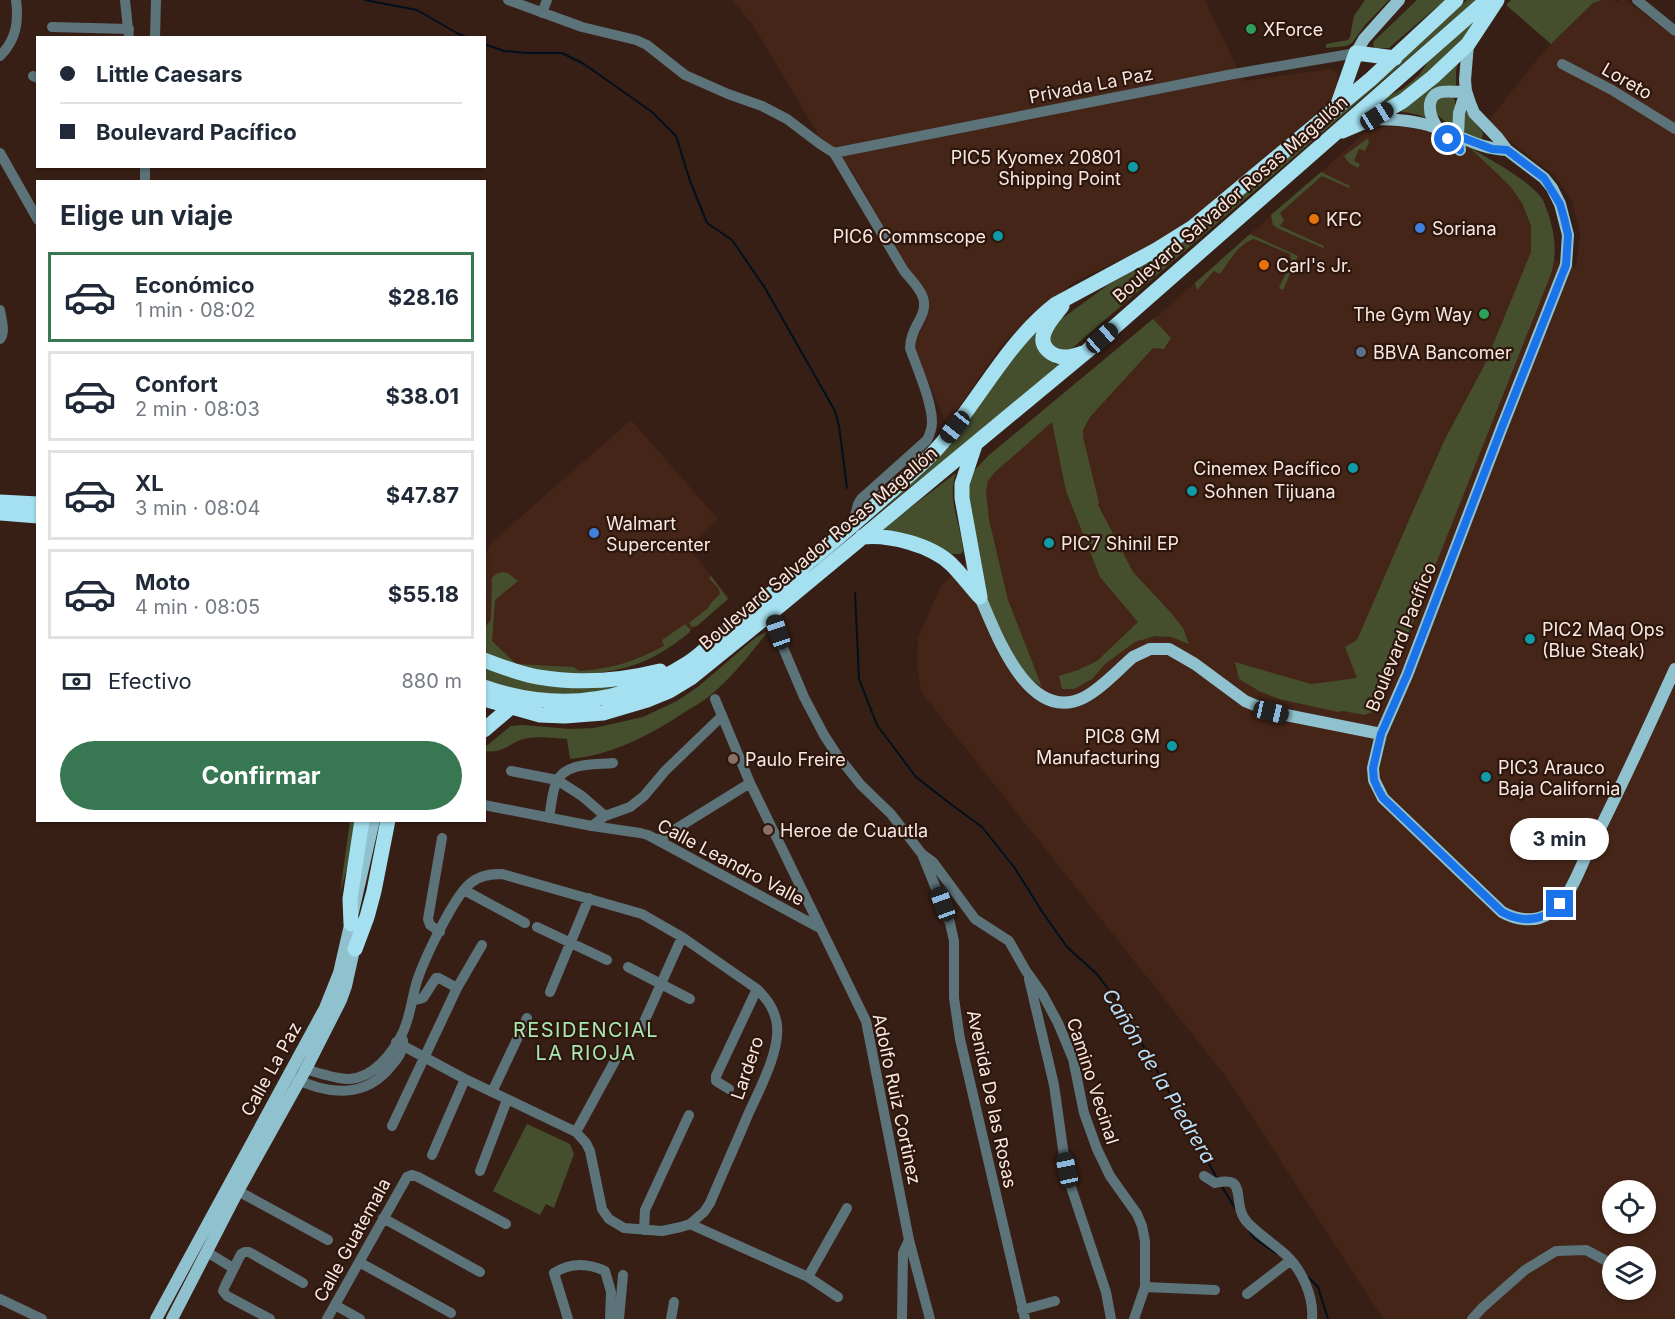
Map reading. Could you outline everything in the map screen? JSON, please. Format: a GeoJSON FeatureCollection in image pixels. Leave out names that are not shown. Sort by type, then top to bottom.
{"type":"FeatureCollection","features":[{"type":"Feature","properties":{"kind":"highway","name":"Boulevard Salvador Rosas Magallón"},"geometry":{"type":"LineString","coordinates":[[486,700],[540,715],[603,713],[647,700],[669,691],[692,677],[771,614],[931,455],[955,427],[1026,332],[1046,311],[1193,227],[1336,109],[1395,58],[1456,0]]}},
{"type":"Feature","properties":{"kind":"highway","name":"Boulevard Salvador Rosas Magallón"},"geometry":{"type":"LineString","coordinates":[[486,688],[531,700],[597,699],[627,692],[660,679],[691,661],[858,530],[976,444],[1086,352],[1487,0]]}},
{"type":"Feature","properties":{"kind":"highway"},"geometry":{"type":"LineString","coordinates":[[1332,135],[1373,119],[1402,101],[1433,77],[1468,44],[1497,0]]}},
{"type":"Feature","properties":{"kind":"highway"},"geometry":{"type":"LineString","coordinates":[[1336,109],[1356,53],[1395,58]]}},
{"type":"Feature","properties":{"kind":"highway"},"geometry":{"type":"LineString","coordinates":[[1070,296],[1046,328],[1043,343],[1048,351],[1058,356],[1072,356],[1086,352]]}},
{"type":"Feature","properties":{"kind":"highway"},"geometry":{"type":"LineString","coordinates":[[976,444],[962,484],[962,498],[980,597]]}},
{"type":"Feature","properties":{"kind":"highway"},"geometry":{"type":"LineString","coordinates":[[0,502],[36,504]]}},
{"type":"Feature","properties":{"kind":"highway"},"geometry":{"type":"LineString","coordinates":[[0,513],[36,516]]}},
{"type":"Feature","properties":{"kind":"highway"},"geometry":{"type":"LineString","coordinates":[[858,530],[875,536],[908,542],[940,556],[980,597]]}},
{"type":"Feature","properties":{"kind":"highway"},"geometry":{"type":"LineString","coordinates":[[486,661],[536,677],[583,681],[602,681],[645,675],[691,661]]}},
{"type":"Feature","properties":{"kind":"highway"},"geometry":{"type":"LineString","coordinates":[[486,710],[510,707]]}},
{"type":"Feature","properties":{"kind":"highway"},"geometry":{"type":"LineString","coordinates":[[486,726],[510,707]]}},
{"type":"Feature","properties":{"kind":"highway"},"geometry":{"type":"LineString","coordinates":[[351,924],[350,900],[362,822]]}},
{"type":"Feature","properties":{"kind":"highway"},"geometry":{"type":"LineString","coordinates":[[355,949],[374,891],[388,822]]}},
{"type":"Feature","properties":{"kind":"main road"},"geometry":{"type":"LineString","coordinates":[[1356,53],[1364,39],[1399,0]]}},
{"type":"Feature","properties":{"kind":"main road","name":"Boulevard Pacífico"},"geometry":{"type":"LineString","coordinates":[[1468,44],[1465,68],[1466,91],[1474,113],[1507,150],[1544,178],[1560,204],[1568,235],[1566,265],[1407,675],[1381,734],[1373,768],[1374,780],[1383,798],[1502,912],[1520,919],[1544,917],[1560,904],[1567,893],[1675,669]]}},
{"type":"Feature","properties":{"kind":"main road"},"geometry":{"type":"LineString","coordinates":[[1437,127],[1430,110],[1430,101],[1433,96],[1444,92],[1466,91],[1459,113],[1458,136]]}},
{"type":"Feature","properties":{"kind":"main road","name":"Boulevard Pacífico"},"geometry":{"type":"LineString","coordinates":[[1373,119],[1416,121],[1492,149],[1507,150]]}},
{"type":"Feature","properties":{"kind":"main road"},"geometry":{"type":"LineString","coordinates":[[980,597],[1013,666],[1034,691],[1049,699],[1070,702],[1082,699],[1133,657],[1150,649],[1162,648],[1176,653],[1245,701],[1271,712],[1381,734]]}},
{"type":"Feature","properties":{"kind":"main road","name":"Calle La Paz"},"geometry":{"type":"LineString","coordinates":[[165,1317],[294,1078],[306,1069],[341,1000],[355,949],[374,822]]}},
{"type":"Feature","properties":{"kind":"main road","name":"Calle La Paz"},"geometry":{"type":"LineString","coordinates":[[165,1317],[207,1252],[294,1078],[295,1062],[325,1008],[339,973],[379,822]]}},
{"type":"Feature","properties":{"kind":"street"},"geometry":{"type":"LineString","coordinates":[[0,56],[8,47],[16,30],[18,15],[16,0]]}},
{"type":"Feature","properties":{"kind":"street"},"geometry":{"type":"LineString","coordinates":[[52,27],[129,33],[125,0]]}},
{"type":"Feature","properties":{"kind":"street"},"geometry":{"type":"LineString","coordinates":[[155,36],[156,0]]}},
{"type":"Feature","properties":{"kind":"street"},"geometry":{"type":"LineString","coordinates":[[507,0],[582,27],[636,40],[647,45],[685,75],[776,112],[834,153],[904,271],[925,300],[925,308],[913,331],[910,348],[930,405],[932,420],[930,434],[927,440],[861,500],[858,504],[858,530]]}},
{"type":"Feature","properties":{"kind":"street"},"geometry":{"type":"LineString","coordinates":[[542,13],[547,0]]}},
{"type":"Feature","properties":{"kind":"street"},"geometry":{"type":"LineString","coordinates":[[1637,0],[1675,31]]}},
{"type":"Feature","properties":{"kind":"street","name":"Privada La Paz"},"geometry":{"type":"LineString","coordinates":[[834,153],[1228,75],[1356,53]]}},
{"type":"Feature","properties":{"kind":"street","name":"Loreto"},"geometry":{"type":"LineString","coordinates":[[1562,64],[1612,90],[1675,129]]}},
{"type":"Feature","properties":{"kind":"street"},"geometry":{"type":"LineString","coordinates":[[0,153],[36,216]]}},
{"type":"Feature","properties":{"kind":"street"},"geometry":{"type":"LineString","coordinates":[[0,309],[3,331],[1,338]]}},
{"type":"Feature","properties":{"kind":"street","name":"Camino Vecinal"},"geometry":{"type":"LineString","coordinates":[[771,614],[794,674],[837,756],[861,785],[891,814],[922,854],[933,862],[975,919],[1009,941],[1043,995],[1066,1038],[1073,1059],[1084,1113],[1097,1149],[1110,1176],[1137,1214],[1142,1226],[1145,1241],[1145,1287],[1134,1319]]}},
{"type":"Feature","properties":{"kind":"street","name":"Adolfo Ruiz Cortinez"},"geometry":{"type":"LineString","coordinates":[[715,699],[750,783],[866,1021],[909,1240],[930,1319]]}},
{"type":"Feature","properties":{"kind":"street"},"geometry":{"type":"LineString","coordinates":[[592,826],[605,816],[630,807],[644,796],[665,771],[722,716]]}},
{"type":"Feature","properties":{"kind":"street"},"geometry":{"type":"LineString","coordinates":[[549,818],[557,780],[572,768],[613,763]]}},
{"type":"Feature","properties":{"kind":"street"},"geometry":{"type":"LineString","coordinates":[[511,771],[557,780],[582,796],[605,816]]}},
{"type":"Feature","properties":{"kind":"street"},"geometry":{"type":"LineString","coordinates":[[658,840],[750,783]]}},
{"type":"Feature","properties":{"kind":"street","name":"Calle Leandro Valle"},"geometry":{"type":"LineString","coordinates":[[486,805],[640,833],[658,840],[819,927]]}},
{"type":"Feature","properties":{"kind":"street"},"geometry":{"type":"LineString","coordinates":[[440,932],[430,925],[428,919],[442,838]]}},
{"type":"Feature","properties":{"kind":"street","name":"Avenida De las Rosas"},"geometry":{"type":"LineString","coordinates":[[922,854],[950,923],[954,941],[954,998],[960,1039],[1023,1314]]}},
{"type":"Feature","properties":{"kind":"street","name":"Lardero"},"geometry":{"type":"LineString","coordinates":[[350,1091],[362,1088],[382,1076],[393,1065],[425,961],[458,897],[470,882],[491,874],[502,874],[642,914],[682,937],[757,989],[775,1014],[776,1044],[768,1070],[710,1203],[704,1212],[690,1224]]}},
{"type":"Feature","properties":{"kind":"street"},"geometry":{"type":"LineString","coordinates":[[464,890],[525,923]]}},
{"type":"Feature","properties":{"kind":"street"},"geometry":{"type":"LineString","coordinates":[[550,992],[589,898]]}},
{"type":"Feature","properties":{"kind":"street"},"geometry":{"type":"LineString","coordinates":[[537,927],[607,960]]}},
{"type":"Feature","properties":{"kind":"street"},"geometry":{"type":"LineString","coordinates":[[640,1031],[682,937]]}},
{"type":"Feature","properties":{"kind":"street"},"geometry":{"type":"LineString","coordinates":[[392,1126],[457,988],[482,945]]}},
{"type":"Feature","properties":{"kind":"street"},"geometry":{"type":"LineString","coordinates":[[628,967],[690,999]]}},
{"type":"Feature","properties":{"kind":"street"},"geometry":{"type":"LineString","coordinates":[[1026,970],[1054,1085],[1070,1184],[1106,1292],[1111,1319]]}},
{"type":"Feature","properties":{"kind":"street"},"geometry":{"type":"LineString","coordinates":[[412,1001],[423,998],[436,978],[457,988]]}},
{"type":"Feature","properties":{"kind":"street"},"geometry":{"type":"LineString","coordinates":[[729,1089],[716,1081],[716,1076],[757,989]]}},
{"type":"Feature","properties":{"kind":"street"},"geometry":{"type":"LineString","coordinates":[[492,1092],[527,1017]]}},
{"type":"Feature","properties":{"kind":"street"},"geometry":{"type":"LineString","coordinates":[[295,1062],[306,1069],[350,1079],[366,1074],[375,1068],[401,1041],[424,1058],[576,1132],[590,1151],[602,1209],[609,1219],[624,1228],[662,1231],[690,1224],[808,1277],[838,1297]]}},
{"type":"Feature","properties":{"kind":"street"},"geometry":{"type":"LineString","coordinates":[[576,1132],[617,1057]]}},
{"type":"Feature","properties":{"kind":"street"},"geometry":{"type":"LineString","coordinates":[[294,1078],[332,1091],[350,1091],[350,1079]]}},
{"type":"Feature","properties":{"kind":"street"},"geometry":{"type":"LineString","coordinates":[[432,1155],[465,1079]]}},
{"type":"Feature","properties":{"kind":"street"},"geometry":{"type":"LineString","coordinates":[[480,1170],[507,1100]]}},
{"type":"Feature","properties":{"kind":"street"},"geometry":{"type":"LineString","coordinates":[[644,1230],[645,1210],[689,1115]]}},
{"type":"Feature","properties":{"kind":"street","name":"Calle Guatemala"},"geometry":{"type":"LineString","coordinates":[[327,1319],[407,1177],[412,1175],[418,1177],[506,1224]]}},
{"type":"Feature","properties":{"kind":"street"},"geometry":{"type":"LineString","coordinates":[[1204,1176],[1215,1183],[1225,1181],[1234,1185],[1238,1190],[1241,1214],[1248,1224],[1291,1260],[1309,1293],[1313,1311],[1312,1319]]}},
{"type":"Feature","properties":{"kind":"street"},"geometry":{"type":"LineString","coordinates":[[238,1191],[328,1240]]}},
{"type":"Feature","properties":{"kind":"street"},"geometry":{"type":"LineString","coordinates":[[808,1277],[847,1208]]}},
{"type":"Feature","properties":{"kind":"street"},"geometry":{"type":"LineString","coordinates":[[383,1218],[480,1272]]}},
{"type":"Feature","properties":{"kind":"street"},"geometry":{"type":"LineString","coordinates":[[902,1319],[903,1253],[909,1240]]}},
{"type":"Feature","properties":{"kind":"street"},"geometry":{"type":"LineString","coordinates":[[1472,1319],[1525,1270],[1556,1251],[1586,1250],[1602,1259]]}},
{"type":"Feature","properties":{"kind":"street"},"geometry":{"type":"LineString","coordinates":[[207,1252],[233,1268]]}},
{"type":"Feature","properties":{"kind":"street"},"geometry":{"type":"LineString","coordinates":[[270,1319],[227,1296],[223,1291],[241,1254],[249,1252],[303,1283]]}},
{"type":"Feature","properties":{"kind":"street"},"geometry":{"type":"LineString","coordinates":[[1247,1294],[1291,1260]]}},
{"type":"Feature","properties":{"kind":"street"},"geometry":{"type":"LineString","coordinates":[[359,1262],[452,1313]]}},
{"type":"Feature","properties":{"kind":"street"},"geometry":{"type":"LineString","coordinates":[[568,1319],[554,1273],[563,1267],[578,1264],[593,1266],[605,1271],[611,1292],[610,1319]]}},
{"type":"Feature","properties":{"kind":"street"},"geometry":{"type":"LineString","coordinates":[[619,1319],[623,1275]]}},
{"type":"Feature","properties":{"kind":"street"},"geometry":{"type":"LineString","coordinates":[[1145,1287],[1215,1290]]}},
{"type":"Feature","properties":{"kind":"street"},"geometry":{"type":"LineString","coordinates":[[0,1299],[42,1319]]}},
{"type":"Feature","properties":{"kind":"street"},"geometry":{"type":"LineString","coordinates":[[1023,1314],[1055,1301]]}},
{"type":"Feature","properties":{"kind":"street"},"geometry":{"type":"LineString","coordinates":[[671,1319],[674,1302]]}},
{"type":"Feature","properties":{"kind":"street"},"geometry":{"type":"LineString","coordinates":[[335,1305],[360,1319]]}},
{"type":"Feature","properties":{"kind":"shaded area"},"geometry":{"type":"Polygon","coordinates":[[[732,0],[1205,0],[1243,81],[1330,69],[1338,73],[1336,100],[1208,208],[1147,247],[1074,282],[1033,316],[1005,341],[947,424],[915,348],[928,315],[928,296],[908,270],[851,169],[824,144],[753,25],[732,0]]]}},
{"type":"Feature","properties":{"kind":"shaded area"},"geometry":{"type":"Polygon","coordinates":[[[1602,0],[1618,2],[1625,0],[1675,37],[1675,1319],[1383,1319],[1227,1078],[921,692],[917,665],[918,637],[941,586],[979,549],[988,456],[1163,311],[1365,133],[1383,127],[1414,126],[1469,147],[1510,186],[1522,203],[1531,226],[1532,252],[1576,267],[1580,235],[1572,201],[1555,176],[1487,123],[1551,44],[1593,3],[1602,0]]]}},
{"type":"Feature","properties":{"kind":"shaded area"},"geometry":{"type":"Polygon","coordinates":[[[631,420],[718,519],[688,547],[729,598],[678,641],[641,660],[594,676],[515,666],[486,652],[486,552],[491,543],[631,420]]]}},
{"type":"Feature","properties":{"kind":"green space"},"geometry":{"type":"Polygon","coordinates":[[[1365,0],[1389,0],[1365,25],[1352,43],[1346,46],[1326,48],[1326,44],[1348,40],[1354,16],[1365,0]]]}},
{"type":"Feature","properties":{"kind":"green space"},"geometry":{"type":"Polygon","coordinates":[[[1417,0],[1447,0],[1389,48],[1375,48],[1374,41],[1417,0]]]}},
{"type":"Feature","properties":{"kind":"green space"},"geometry":{"type":"Polygon","coordinates":[[[1467,0],[1476,0],[1070,350],[1061,351],[1050,343],[1049,332],[1053,325],[1108,285],[1196,235],[1318,132],[1467,0]]]}},
{"type":"Feature","properties":{"kind":"green space"},"geometry":{"type":"Polygon","coordinates":[[[1495,0],[1460,46],[1407,93],[1360,120],[1383,99],[1404,88],[1419,75],[1434,53],[1495,0]]]}},
{"type":"Feature","properties":{"kind":"green space"},"geometry":{"type":"Polygon","coordinates":[[[1511,0],[1602,0],[1593,3],[1551,44],[1506,5],[1511,0]]]}},
{"type":"Feature","properties":{"kind":"green space"},"geometry":{"type":"Polygon","coordinates":[[[1460,57],[1456,70],[1456,89],[1435,90],[1428,119],[1399,111],[1460,57]]]}},
{"type":"Feature","properties":{"kind":"green space"},"geometry":{"type":"Polygon","coordinates":[[[1452,97],[1455,100],[1455,124],[1452,127],[1436,114],[1435,110],[1440,98],[1452,97]]]}},
{"type":"Feature","properties":{"kind":"green space"},"geometry":{"type":"Polygon","coordinates":[[[1464,108],[1483,133],[1482,139],[1469,137],[1466,134],[1463,126],[1464,108]]]}},
{"type":"Feature","properties":{"kind":"green space"},"geometry":{"type":"Polygon","coordinates":[[[1368,138],[1369,142],[1365,151],[1359,149],[1354,161],[1360,164],[1358,168],[1349,163],[1344,156],[1368,138]]]}},
{"type":"Feature","properties":{"kind":"green space"},"geometry":{"type":"Polygon","coordinates":[[[1469,147],[1529,185],[1543,200],[1550,218],[1555,245],[1551,274],[1378,710],[1364,715],[1338,712],[1279,699],[1239,679],[1235,662],[1311,684],[1357,678],[1345,647],[1357,640],[1445,439],[1485,364],[1531,252],[1531,226],[1522,203],[1510,186],[1469,147]]]}},
{"type":"Feature","properties":{"kind":"green space"},"geometry":{"type":"Polygon","coordinates":[[[1321,172],[1350,186],[1349,188],[1322,176],[1280,213],[1284,220],[1280,226],[1324,246],[1323,248],[1277,228],[1273,225],[1271,215],[1321,172]]]}},
{"type":"Feature","properties":{"kind":"green space"},"geometry":{"type":"Polygon","coordinates":[[[1250,234],[1298,256],[1283,290],[1279,288],[1291,261],[1290,254],[1254,239],[1239,249],[1220,274],[1214,271],[1197,290],[1195,283],[1250,234]]]}},
{"type":"Feature","properties":{"kind":"green space"},"geometry":{"type":"Polygon","coordinates":[[[1049,319],[1049,359],[1055,364],[1064,364],[854,532],[999,374],[1028,339],[1049,319]]]}},
{"type":"Feature","properties":{"kind":"green space"},"geometry":{"type":"Polygon","coordinates":[[[1153,319],[1171,338],[1164,349],[1153,348],[1090,417],[1083,430],[1083,437],[1098,505],[1133,572],[1183,628],[1189,644],[1171,637],[1155,636],[1135,642],[1105,664],[1092,679],[1074,689],[1062,689],[1059,676],[1097,661],[1138,622],[1100,577],[1066,491],[1052,422],[994,473],[988,481],[986,492],[989,520],[1008,600],[1042,687],[1030,678],[1018,663],[988,604],[966,491],[972,473],[988,456],[1153,319]]]}},
{"type":"Feature","properties":{"kind":"green space"},"geometry":{"type":"Polygon","coordinates":[[[956,473],[953,493],[963,552],[952,554],[885,529],[885,527],[956,473]]]}},
{"type":"Feature","properties":{"kind":"green space"},"geometry":{"type":"Polygon","coordinates":[[[508,573],[518,581],[495,600],[492,641],[516,664],[574,667],[579,671],[613,666],[664,646],[662,640],[685,624],[690,632],[650,659],[622,668],[566,674],[544,673],[521,668],[486,652],[486,626],[491,620],[492,578],[496,574],[508,573]]]}},
{"type":"Feature","properties":{"kind":"green space"},"geometry":{"type":"Polygon","coordinates":[[[711,576],[728,599],[697,626],[692,627],[689,623],[708,608],[720,594],[719,589],[709,578],[711,576]]]}},
{"type":"Feature","properties":{"kind":"green space"},"geometry":{"type":"Polygon","coordinates":[[[768,631],[735,672],[709,697],[630,743],[586,757],[570,759],[567,739],[529,738],[517,741],[498,751],[486,751],[486,746],[511,726],[594,728],[643,717],[677,701],[699,686],[755,638],[768,631]]]}},
{"type":"Feature","properties":{"kind":"green space"},"geometry":{"type":"Polygon","coordinates":[[[486,666],[579,688],[615,687],[615,691],[549,696],[486,682],[486,666]]]}},
{"type":"Feature","properties":{"kind":"green space"},"geometry":{"type":"Polygon","coordinates":[[[350,822],[360,822],[340,893],[350,822]]]}},
{"type":"Feature","properties":{"kind":"green space"},"geometry":{"type":"Polygon","coordinates":[[[527,1124],[570,1144],[574,1154],[554,1208],[546,1204],[540,1215],[493,1191],[527,1124]]]}},
{"type":"Feature","properties":{"kind":"waterway","name":"Cañón de la Piedrera"},"geometry":{"type":"LineString","coordinates":[[365,0],[417,10],[464,36]]}},
{"type":"Feature","properties":{"kind":"waterway","name":"Cañón de la Piedrera"},"geometry":{"type":"LineString","coordinates":[[486,45],[504,51],[562,53],[584,64],[652,112],[676,136],[690,181],[707,223],[732,240],[765,288],[835,411],[847,488]]}},
{"type":"Feature","properties":{"kind":"waterway","name":"Cañón de la Piedrera"},"geometry":{"type":"LineString","coordinates":[[855,593],[859,679],[877,725],[916,777],[982,827],[1014,867],[1067,947],[1097,974],[1122,1008],[1218,1180]]}},
{"type":"Feature","properties":{"kind":"waterway","name":"Cañón de la Piedrera"},"geometry":{"type":"LineString","coordinates":[[1221,1185],[1235,1208]]}},
{"type":"Feature","properties":{"kind":"waterway","name":"Cañón de la Piedrera"},"geometry":{"type":"LineString","coordinates":[[1249,1231],[1254,1238],[1277,1254]]}},
{"type":"Feature","properties":{"kind":"waterway","name":"Cañón de la Piedrera"},"geometry":{"type":"LineString","coordinates":[[1308,1277],[1318,1287],[1328,1319]]}},
{"type":"Feature","properties":{"kind":"place","name":"XForce"},"geometry":{"type":"Point","coordinates":[1251,29]}},
{"type":"Feature","properties":{"kind":"place","name":"PIC5 Kyomex 20801 Shipping Point"},"geometry":{"type":"Point","coordinates":[1133,167]}},
{"type":"Feature","properties":{"kind":"place","name":"KFC"},"geometry":{"type":"Point","coordinates":[1314,219]}},
{"type":"Feature","properties":{"kind":"place","name":"Soriana"},"geometry":{"type":"Point","coordinates":[1420,228]}},
{"type":"Feature","properties":{"kind":"place","name":"PIC6 Commscope"},"geometry":{"type":"Point","coordinates":[998,236]}},
{"type":"Feature","properties":{"kind":"place","name":"Carl's Jr."},"geometry":{"type":"Point","coordinates":[1264,265]}},
{"type":"Feature","properties":{"kind":"place","name":"The Gym Way"},"geometry":{"type":"Point","coordinates":[1484,314]}},
{"type":"Feature","properties":{"kind":"place","name":"BBVA Bancomer"},"geometry":{"type":"Point","coordinates":[1361,352]}},
{"type":"Feature","properties":{"kind":"place","name":"Cinemex Pacífico"},"geometry":{"type":"Point","coordinates":[1353,468]}},
{"type":"Feature","properties":{"kind":"place","name":"Sohnen Tijuana"},"geometry":{"type":"Point","coordinates":[1192,491]}},
{"type":"Feature","properties":{"kind":"place","name":"Walmart Supercenter"},"geometry":{"type":"Point","coordinates":[594,533]}},
{"type":"Feature","properties":{"kind":"place","name":"PIC7 Shinil EP"},"geometry":{"type":"Point","coordinates":[1049,543]}},
{"type":"Feature","properties":{"kind":"place","name":"PIC2 Maq Ops (Blue Steak)"},"geometry":{"type":"Point","coordinates":[1530,639]}},
{"type":"Feature","properties":{"kind":"place","name":"PIC8 GM Manufacturing"},"geometry":{"type":"Point","coordinates":[1172,746]}},
{"type":"Feature","properties":{"kind":"place","name":"Paulo Freire"},"geometry":{"type":"Point","coordinates":[733,759]}},
{"type":"Feature","properties":{"kind":"place","name":"PIC3 Arauco Baja California"},"geometry":{"type":"Point","coordinates":[1486,777]}},
{"type":"Feature","properties":{"kind":"place","name":"Heroe de Cuautla"},"geometry":{"type":"Point","coordinates":[768,830]}},
{"type":"Feature","properties":{"kind":"district","name":"RESIDENCIAL LA RIOJA"},"geometry":{"type":"Point","coordinates":[586,1042]}},
{"type":"Feature","properties":{"kind":"route"},"geometry":{"type":"LineString","coordinates":[[1448,139],[1460,150],[1458,136],[1492,149],[1507,150],[1544,178],[1552,188],[1564,218],[1568,235],[1566,265],[1407,675],[1381,734],[1373,768],[1374,780],[1383,798],[1502,912],[1510,917],[1534,919],[1544,917],[1560,904]]}}]}
